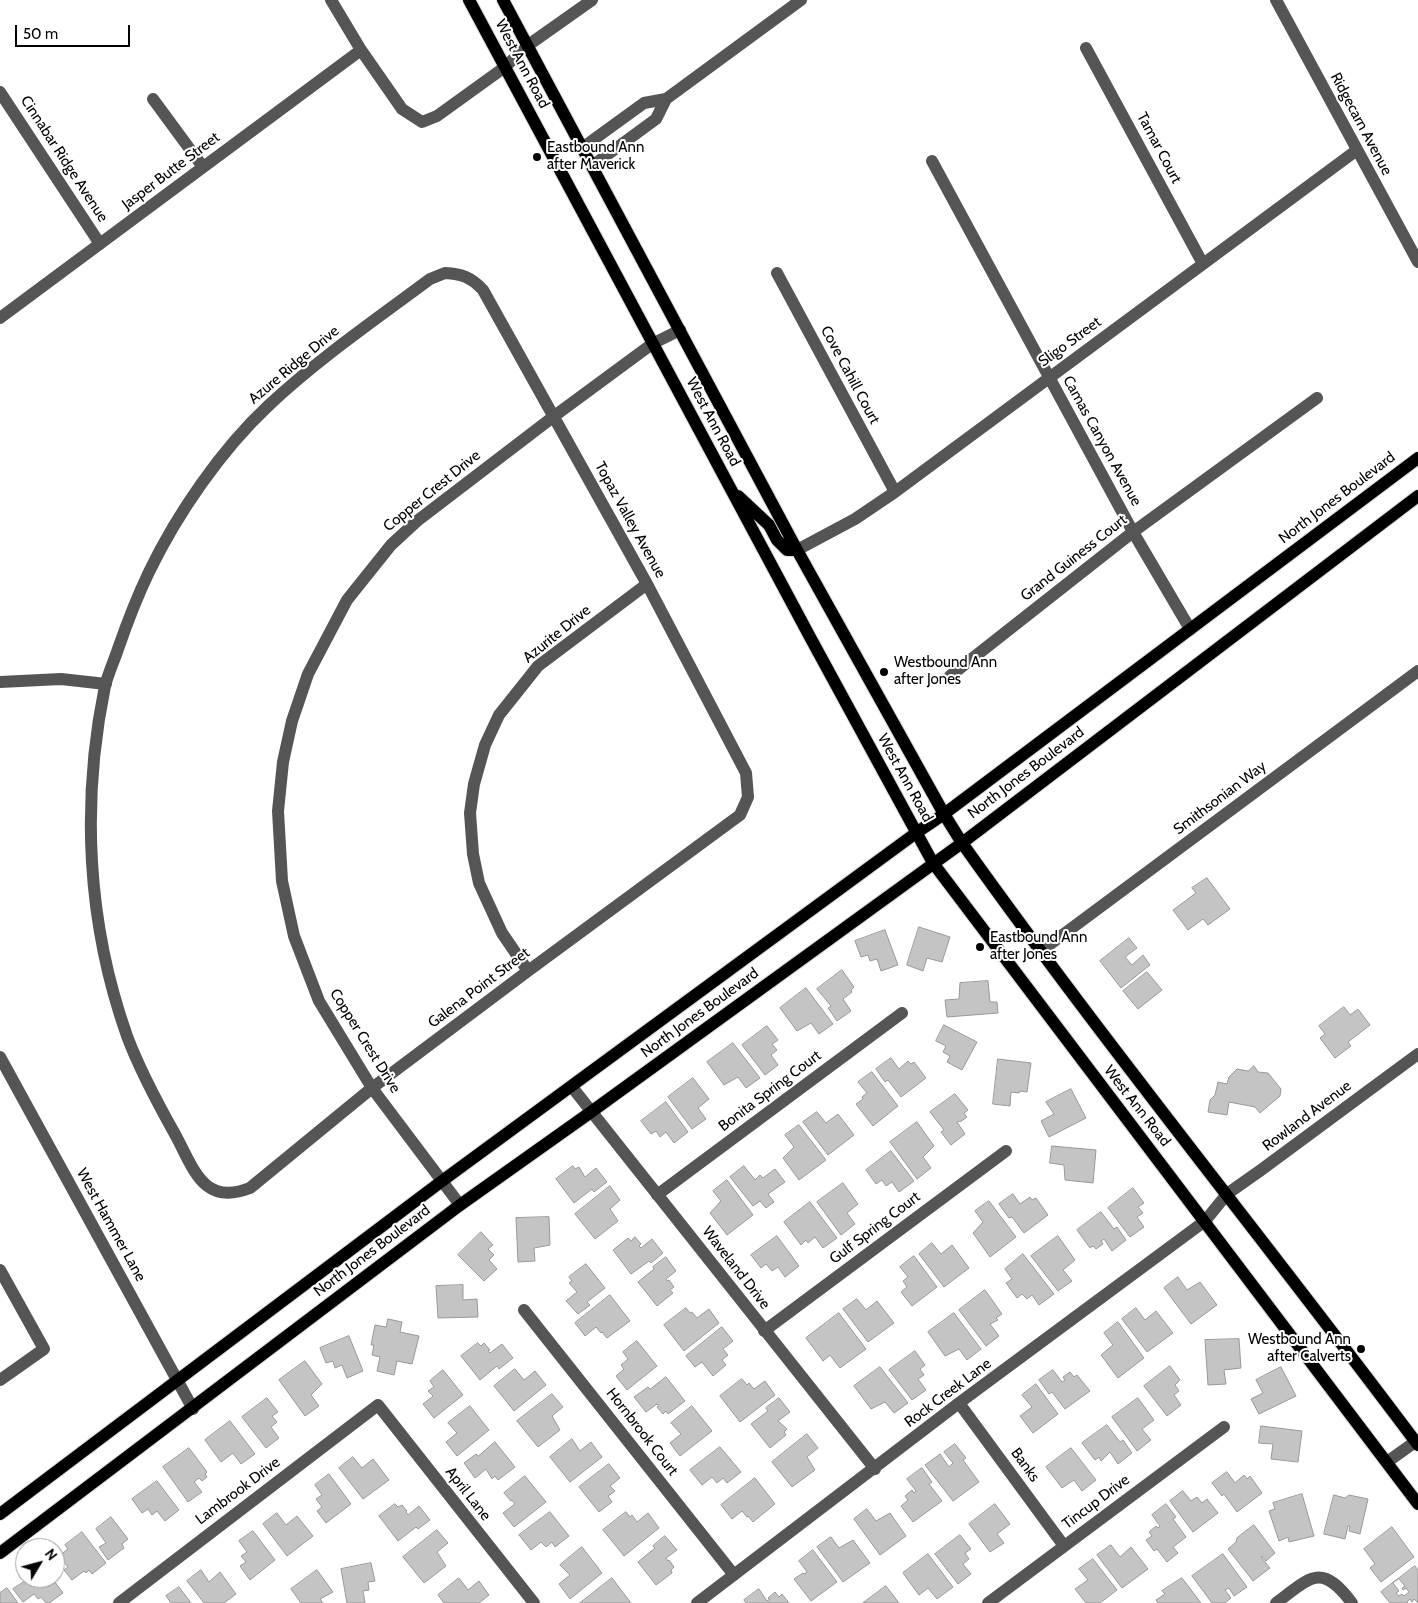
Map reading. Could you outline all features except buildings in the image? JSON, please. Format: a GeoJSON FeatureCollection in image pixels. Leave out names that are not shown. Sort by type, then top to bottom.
{"type":"FeatureCollection","features":[{"type":"Feature","properties":{"kind":"main road","name":"West Ann Road"},"geometry":{"type":"LineString","coordinates":[[469,0],[652,344],[933,863],[1068,1044],[1205,1221],[1418,1504]]}},
{"type":"Feature","properties":{"kind":"main road","name":"West Ann Road"},"geometry":{"type":"LineString","coordinates":[[503,0],[797,550],[962,843],[1133,1074],[1417,1442]]}},
{"type":"Feature","properties":{"kind":"main road","name":"North Jones Boulevard"},"geometry":{"type":"LineString","coordinates":[[0,1514],[442,1181],[944,814],[1418,458]]}},
{"type":"Feature","properties":{"kind":"main road"},"geometry":{"type":"LineString","coordinates":[[729,487],[769,525],[777,540],[787,550],[797,550]]}},
{"type":"Feature","properties":{"kind":"main road","name":"North Jones Boulevard"},"geometry":{"type":"LineString","coordinates":[[0,1553],[193,1409],[460,1205],[962,843],[1418,496]]}},
{"type":"Feature","properties":{"kind":"street"},"geometry":{"type":"LineString","coordinates":[[331,0],[402,109],[422,122],[437,116],[505,66],[527,46],[592,0]]}},
{"type":"Feature","properties":{"kind":"street"},"geometry":{"type":"LineString","coordinates":[[582,148],[644,103],[666,99],[801,0]]}},
{"type":"Feature","properties":{"kind":"street","name":"Ridgecarn Avenue"},"geometry":{"type":"LineString","coordinates":[[1276,0],[1418,262]]}},
{"type":"Feature","properties":{"kind":"street","name":"Tamar Court"},"geometry":{"type":"LineString","coordinates":[[1086,48],[1203,264]]}},
{"type":"Feature","properties":{"kind":"street","name":"Jasper Butte Street"},"geometry":{"type":"LineString","coordinates":[[0,318],[362,50]]}},
{"type":"Feature","properties":{"kind":"street","name":"Cinnabar Ridge Avenue"},"geometry":{"type":"LineString","coordinates":[[0,92],[100,244]]}},
{"type":"Feature","properties":{"kind":"street"},"geometry":{"type":"LineString","coordinates":[[153,99],[203,167]]}},
{"type":"Feature","properties":{"kind":"street"},"geometry":{"type":"LineString","coordinates":[[592,166],[656,119],[666,99]]}},
{"type":"Feature","properties":{"kind":"street"},"geometry":{"type":"LineString","coordinates":[[629,114],[641,130]]}},
{"type":"Feature","properties":{"kind":"street","name":"Sligo Street"},"geometry":{"type":"LineString","coordinates":[[797,550],[855,520],[895,492],[1357,150]]}},
{"type":"Feature","properties":{"kind":"street","name":"Camas Canyon Avenue"},"geometry":{"type":"LineString","coordinates":[[932,160],[1133,532],[1190,629]]}},
{"type":"Feature","properties":{"kind":"street","name":"Azure Ridge Drive"},"geometry":{"type":"LineString","coordinates":[[221,1193],[201,1182],[153,1095],[128,1038],[109,979],[98,928],[90,826],[95,756],[106,684],[129,618],[150,571],[183,512],[218,461],[266,407],[313,366],[430,279],[445,273],[460,274]]}},
{"type":"Feature","properties":{"kind":"street","name":"Cove Cahill Court"},"geometry":{"type":"LineString","coordinates":[[777,273],[895,492]]}},
{"type":"Feature","properties":{"kind":"street","name":"Topaz Valley Avenue"},"geometry":{"type":"LineString","coordinates":[[460,274],[473,280],[483,290],[647,584],[746,773],[748,797]]}},
{"type":"Feature","properties":{"kind":"street","name":"Copper Crest Drive"},"geometry":{"type":"LineString","coordinates":[[460,1205],[372,1088],[319,1001],[294,936],[282,881],[278,811],[283,762],[292,721],[308,674],[347,600],[392,545],[417,521],[554,417],[652,344],[680,330]]}},
{"type":"Feature","properties":{"kind":"street","name":"Grand Guiness Court"},"geometry":{"type":"LineString","coordinates":[[950,676],[1133,532],[1317,398]]}},
{"type":"Feature","properties":{"kind":"street","name":"Azurite Drive"},"geometry":{"type":"LineString","coordinates":[[528,971],[502,933],[479,883],[473,854],[470,813],[474,784],[485,745],[499,715],[538,666],[647,584]]}},
{"type":"Feature","properties":{"kind":"street","name":"Smithsonian Way"},"geometry":{"type":"LineString","coordinates":[[1041,952],[1418,671]]}},
{"type":"Feature","properties":{"kind":"street"},"geometry":{"type":"LineString","coordinates":[[0,682],[62,679],[106,684]]}},
{"type":"Feature","properties":{"kind":"street","name":"Galena Point Street"},"geometry":{"type":"LineString","coordinates":[[221,1193],[236,1194],[250,1188],[372,1088],[740,815],[748,797]]}},
{"type":"Feature","properties":{"kind":"street","name":"Bonita Spring Court"},"geometry":{"type":"LineString","coordinates":[[657,1195],[902,1012]]}},
{"type":"Feature","properties":{"kind":"street","name":"Rowland Avenue"},"geometry":{"type":"LineString","coordinates":[[1216,1206],[1226,1194],[1418,1054]]}},
{"type":"Feature","properties":{"kind":"street","name":"West Hammer Lane"},"geometry":{"type":"LineString","coordinates":[[0,1057],[193,1409]]}},
{"type":"Feature","properties":{"kind":"street","name":"Waveland Drive"},"geometry":{"type":"LineString","coordinates":[[572,1087],[874,1469]]}},
{"type":"Feature","properties":{"kind":"street","name":"Gulf Spring Court"},"geometry":{"type":"LineString","coordinates":[[764,1331],[1006,1151]]}},
{"type":"Feature","properties":{"kind":"street","name":"Rock Creek Lane"},"geometry":{"type":"LineString","coordinates":[[697,1603],[959,1403],[1205,1221],[1216,1206]]}},
{"type":"Feature","properties":{"kind":"street"},"geometry":{"type":"LineString","coordinates":[[0,1270],[44,1349],[0,1380]]}},
{"type":"Feature","properties":{"kind":"street","name":"Hornbrook Court"},"geometry":{"type":"LineString","coordinates":[[524,1310],[734,1575]]}},
{"type":"Feature","properties":{"kind":"street","name":"Banks"},"geometry":{"type":"LineString","coordinates":[[959,1403],[1064,1546]]}},
{"type":"Feature","properties":{"kind":"street","name":"Lambrook Drive"},"geometry":{"type":"LineString","coordinates":[[119,1603],[378,1405]]}},
{"type":"Feature","properties":{"kind":"street","name":"April Lane"},"geometry":{"type":"LineString","coordinates":[[378,1405],[534,1603]]}},
{"type":"Feature","properties":{"kind":"street","name":"Tincup Drive"},"geometry":{"type":"LineString","coordinates":[[988,1603],[1224,1427]]}},
{"type":"Feature","properties":{"kind":"street"},"geometry":{"type":"LineString","coordinates":[[1387,1462],[1417,1442]]}},
{"type":"Feature","properties":{"kind":"street"},"geometry":{"type":"LineString","coordinates":[[1276,1603],[1308,1580],[1323,1577],[1336,1584],[1352,1603]]}},
{"type":"Feature","properties":{"kind":"place","name":"Eastbound Ann after Maverick"},"geometry":{"type":"Point","coordinates":[537,157]}},
{"type":"Feature","properties":{"kind":"place","name":"Westbound Ann after Jones"},"geometry":{"type":"Point","coordinates":[884,672]}},
{"type":"Feature","properties":{"kind":"place","name":"Eastbound Ann after Jones"},"geometry":{"type":"Point","coordinates":[980,947]}},
{"type":"Feature","properties":{"kind":"place","name":"Westbound Ann after Calverts"},"geometry":{"type":"Point","coordinates":[1361,1349]}}]}
